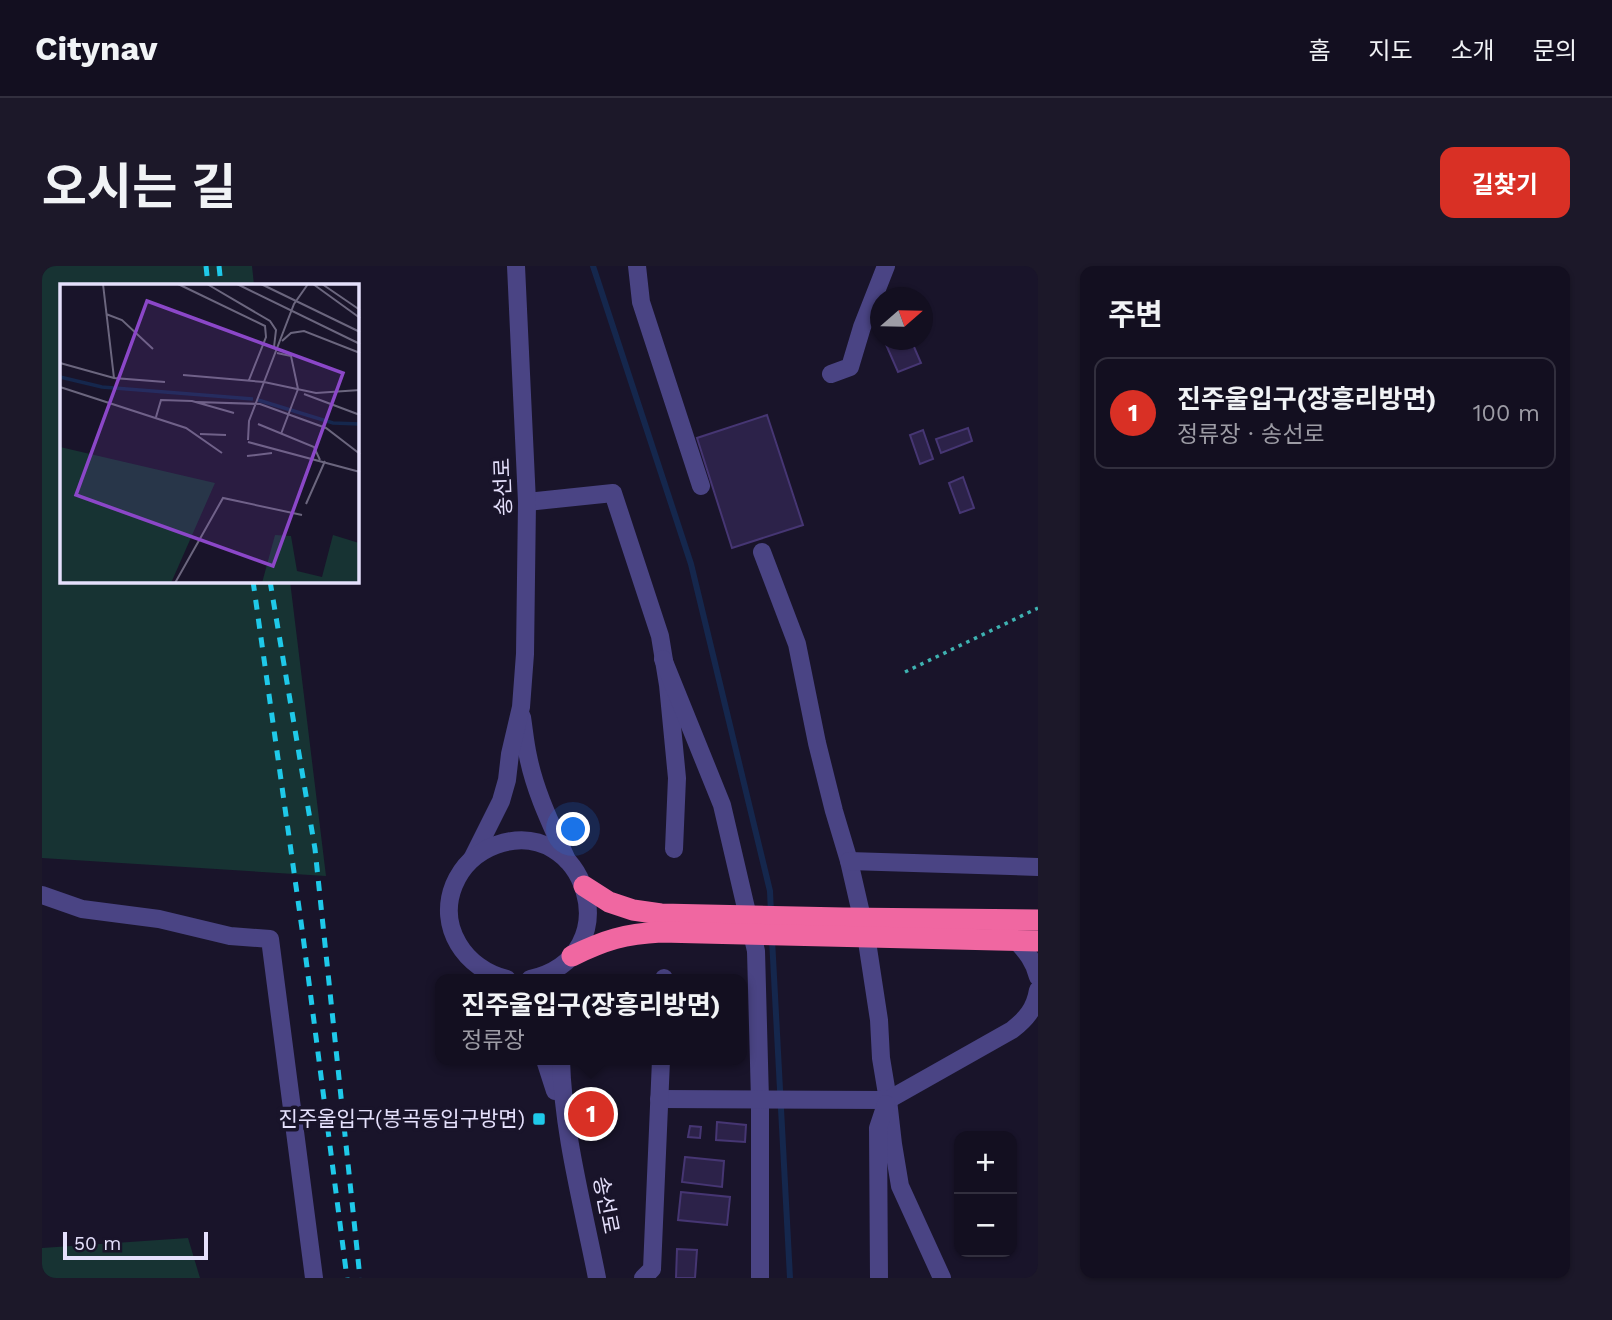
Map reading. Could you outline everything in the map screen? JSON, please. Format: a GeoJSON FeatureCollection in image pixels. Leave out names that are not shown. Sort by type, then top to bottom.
{"type":"FeatureCollection","features":[{"type":"Feature","properties":{"kind":"highway"},"geometry":{"type":"LineString","coordinates":[[584,886],[609,902],[633,910],[728,925]]}},
{"type":"Feature","properties":{"kind":"highway"},"geometry":{"type":"LineString","coordinates":[[906,929],[1038,920]]}},
{"type":"Feature","properties":{"kind":"highway"},"geometry":{"type":"LineString","coordinates":[[567,966],[615,937],[728,925],[906,929],[1038,941]]}},
{"type":"Feature","properties":{"kind":"street","name":"송선로"},"geometry":{"type":"LineString","coordinates":[[516,266],[527,502],[525,654],[521,706]]}},
{"type":"Feature","properties":{"kind":"street"},"geometry":{"type":"LineString","coordinates":[[637,266],[641,302],[701,486]]}},
{"type":"Feature","properties":{"kind":"street"},"geometry":{"type":"LineString","coordinates":[[831,374],[850,367],[862,327],[886,266]]}},
{"type":"Feature","properties":{"kind":"street"},"geometry":{"type":"LineString","coordinates":[[527,502],[613,493],[660,636],[677,778],[674,849]]}},
{"type":"Feature","properties":{"kind":"street"},"geometry":{"type":"LineString","coordinates":[[762,552],[797,644],[817,743],[866,935],[879,1020],[881,1058],[901,1186],[942,1278]]}},
{"type":"Feature","properties":{"kind":"street"},"geometry":{"type":"LineString","coordinates":[[663,659],[722,805],[756,951],[760,1100],[760,1278]]}},
{"type":"Feature","properties":{"kind":"street"},"geometry":{"type":"LineString","coordinates":[[492,974],[466,956],[456,940],[450,922],[450,906],[452,891],[462,871],[472,859],[501,801],[521,706]]}},
{"type":"Feature","properties":{"kind":"street"},"geometry":{"type":"LineString","coordinates":[[521,706],[527,755],[543,806],[567,861],[584,886],[588,904],[587,923],[582,940],[567,966],[547,974]]}},
{"type":"Feature","properties":{"kind":"street"},"geometry":{"type":"LineString","coordinates":[[472,859],[498,844],[520,841],[549,848],[567,861]]}},
{"type":"Feature","properties":{"kind":"street"},"geometry":{"type":"LineString","coordinates":[[849,862],[1038,867]]}},
{"type":"Feature","properties":{"kind":"street"},"geometry":{"type":"LineString","coordinates":[[42,895],[82,909],[159,919],[230,936],[270,939],[314,1278]]}},
{"type":"Feature","properties":{"kind":"street"},"geometry":{"type":"LineString","coordinates":[[1014,940],[1029,954],[1038,977]]}},
{"type":"Feature","properties":{"kind":"street"},"geometry":{"type":"LineString","coordinates":[[659,1099],[888,1100],[1012,1031],[1028,1016],[1038,990]]}},
{"type":"Feature","properties":{"kind":"street"},"geometry":{"type":"LineString","coordinates":[[547,1065],[570,1142]]}},
{"type":"Feature","properties":{"kind":"street"},"geometry":{"type":"LineString","coordinates":[[562,1065],[570,1142]]}},
{"type":"Feature","properties":{"kind":"street"},"geometry":{"type":"LineString","coordinates":[[643,1278],[652,1269],[661,1065]]}},
{"type":"Feature","properties":{"kind":"street"},"geometry":{"type":"LineString","coordinates":[[879,1278],[878,1128],[888,1100]]}},
{"type":"Feature","properties":{"kind":"street","name":"송선로"},"geometry":{"type":"LineString","coordinates":[[570,1142],[597,1278]]}},
{"type":"Feature","properties":{"kind":"path"},"geometry":{"type":"LineString","coordinates":[[905,672],[1038,608]]}},
{"type":"Feature","properties":{"kind":"green space"},"geometry":{"type":"Polygon","coordinates":[[[42,266],[252,266],[254,284],[60,284],[60,583],[290,583],[326,876],[42,858],[42,266]]]}},
{"type":"Feature","properties":{"kind":"green space"},"geometry":{"type":"Polygon","coordinates":[[[188,1238],[200,1278],[42,1278],[42,1248],[188,1238]]]}},
{"type":"Feature","properties":{"kind":"building"},"geometry":{"type":"Polygon","coordinates":[[[888,350],[915,350],[921,363],[898,372],[888,350]]]}},
{"type":"Feature","properties":{"kind":"building"},"geometry":{"type":"Polygon","coordinates":[[[767,415],[803,525],[732,548],[697,438],[767,415]]]}},
{"type":"Feature","properties":{"kind":"building"},"geometry":{"type":"Polygon","coordinates":[[[968,428],[972,441],[941,453],[936,439],[968,428]]]}},
{"type":"Feature","properties":{"kind":"building"},"geometry":{"type":"Polygon","coordinates":[[[923,430],[933,459],[920,464],[910,435],[923,430]]]}},
{"type":"Feature","properties":{"kind":"building"},"geometry":{"type":"Polygon","coordinates":[[[963,477],[974,508],[960,513],[949,483],[963,477]]]}},
{"type":"Feature","properties":{"kind":"building"},"geometry":{"type":"Polygon","coordinates":[[[717,1122],[746,1125],[745,1142],[716,1140],[717,1122]]]}},
{"type":"Feature","properties":{"kind":"building"},"geometry":{"type":"Polygon","coordinates":[[[690,1126],[701,1127],[700,1138],[688,1137],[690,1126]]]}},
{"type":"Feature","properties":{"kind":"building"},"geometry":{"type":"Polygon","coordinates":[[[685,1157],[724,1161],[722,1187],[682,1182],[685,1157]]]}},
{"type":"Feature","properties":{"kind":"building"},"geometry":{"type":"Polygon","coordinates":[[[681,1192],[730,1197],[727,1225],[678,1220],[681,1192]]]}},
{"type":"Feature","properties":{"kind":"building"},"geometry":{"type":"Polygon","coordinates":[[[677,1249],[697,1250],[695,1278],[676,1278],[677,1249]]]}},
{"type":"Feature","properties":{"kind":"waterway"},"geometry":{"type":"LineString","coordinates":[[593,266],[691,564],[770,891],[771,914]]}},
{"type":"Feature","properties":{"kind":"waterway"},"geometry":{"type":"LineString","coordinates":[[772,939],[790,1278]]}},
{"type":"Feature","properties":{"kind":"railway"},"geometry":{"type":"LineString","coordinates":[[206,266],[208,284]]}},
{"type":"Feature","properties":{"kind":"railway"},"geometry":{"type":"LineString","coordinates":[[219,266],[221,284]]}},
{"type":"Feature","properties":{"kind":"railway"},"geometry":{"type":"LineString","coordinates":[[253,583],[347,1278]]}},
{"type":"Feature","properties":{"kind":"railway"},"geometry":{"type":"LineString","coordinates":[[270,583],[315,849],[360,1278]]}},
{"type":"Feature","properties":{"kind":"place","name":"진주울입구(장흥리방면)"},"geometry":{"type":"Point","coordinates":[591,1114]}},
{"type":"Feature","properties":{"kind":"place","name":"진주울입구(봉곡동입구방면)"},"geometry":{"type":"Point","coordinates":[539,1119]}}]}
